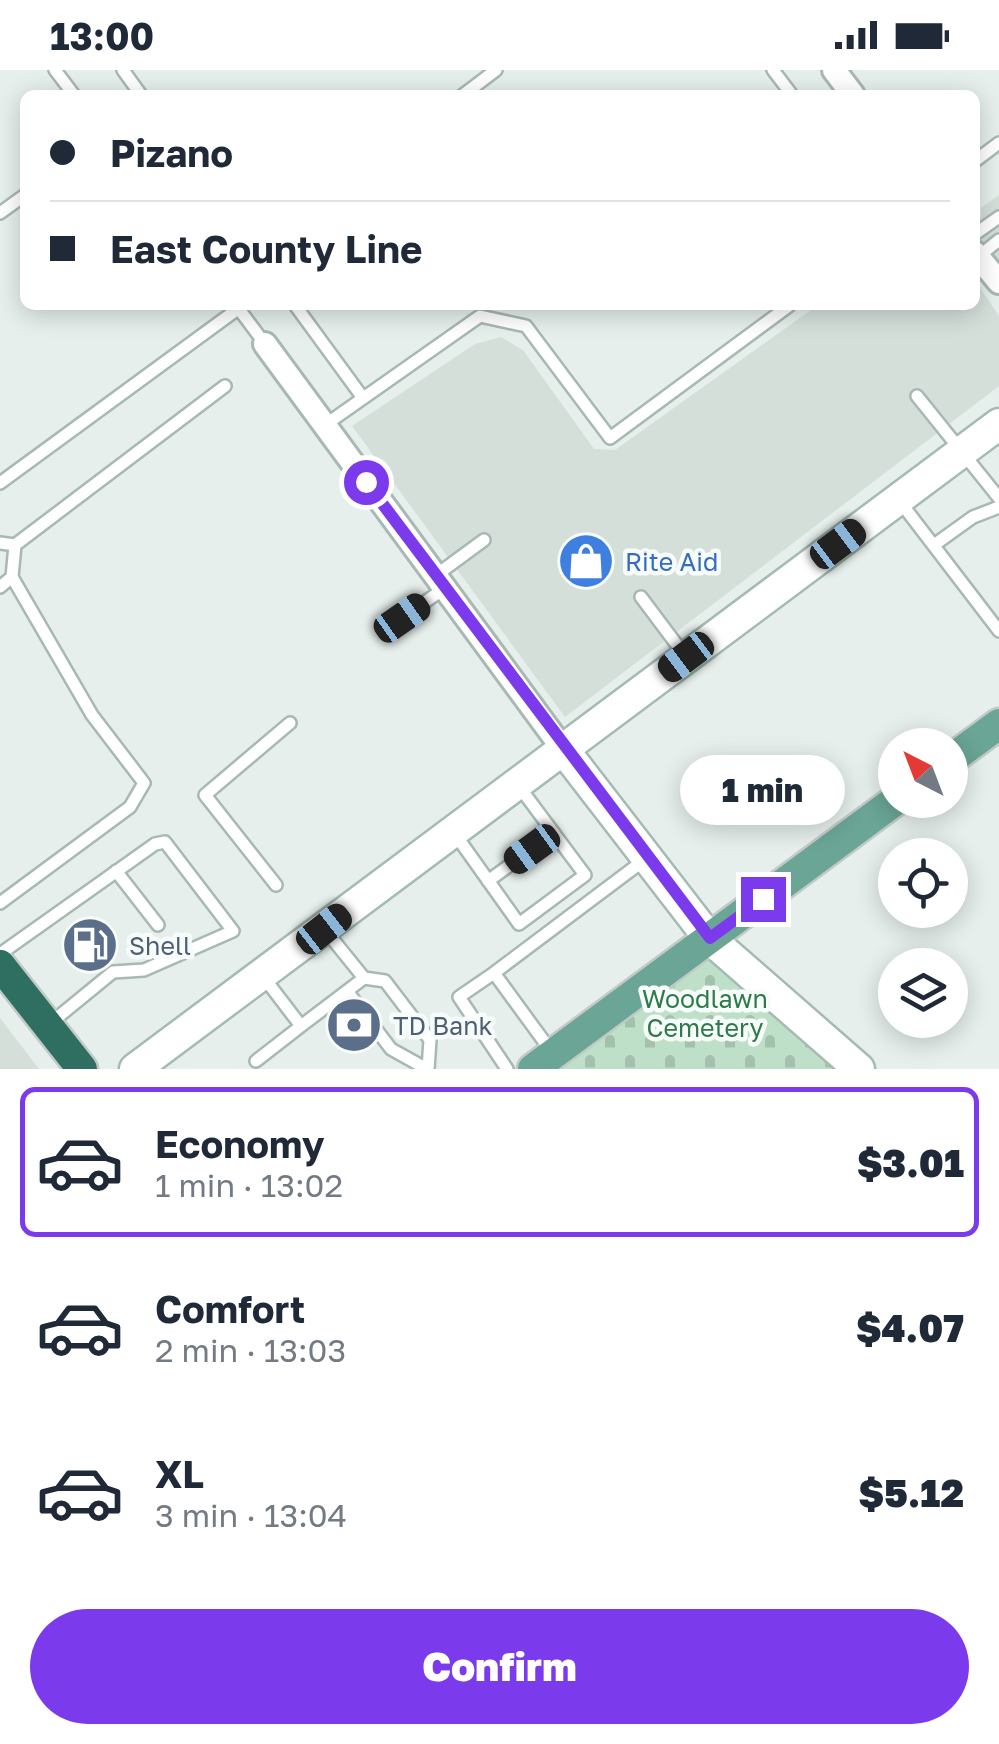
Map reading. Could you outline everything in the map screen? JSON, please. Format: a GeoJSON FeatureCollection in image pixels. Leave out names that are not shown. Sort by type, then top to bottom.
{"type":"FeatureCollection","features":[{"type":"Feature","properties":{"kind":"highway"},"geometry":{"type":"LineString","coordinates":[[1,964],[82,1069]]}},
{"type":"Feature","properties":{"kind":"main road"},"geometry":{"type":"LineString","coordinates":[[968,747],[999,724]]}},
{"type":"Feature","properties":{"kind":"main road"},"geometry":{"type":"LineString","coordinates":[[543,1062],[878,813]]}},
{"type":"Feature","properties":{"kind":"street"},"geometry":{"type":"LineString","coordinates":[[980,254],[999,282]]}},
{"type":"Feature","properties":{"kind":"street"},"geometry":{"type":"LineString","coordinates":[[265,344],[564,749],[710,938],[859,1069]]}},
{"type":"Feature","properties":{"kind":"street"},"geometry":{"type":"LineString","coordinates":[[135,1069],[898,499],[996,432]]}},
{"type":"Feature","properties":{"kind":"lane"},"geometry":{"type":"LineString","coordinates":[[122,70],[137,90]]}},
{"type":"Feature","properties":{"kind":"lane"},"geometry":{"type":"LineString","coordinates":[[470,90],[496,70]]}},
{"type":"Feature","properties":{"kind":"lane"},"geometry":{"type":"LineString","coordinates":[[773,70],[788,90]]}},
{"type":"Feature","properties":{"kind":"lane"},"geometry":{"type":"LineString","coordinates":[[980,242],[999,216]]}},
{"type":"Feature","properties":{"kind":"lane"},"geometry":{"type":"LineString","coordinates":[[0,484],[233,310]]}},
{"type":"Feature","properties":{"kind":"lane"},"geometry":{"type":"LineString","coordinates":[[239,310],[265,344]]}},
{"type":"Feature","properties":{"kind":"lane"},"geometry":{"type":"LineString","coordinates":[[299,310],[363,398]]}},
{"type":"Feature","properties":{"kind":"lane"},"geometry":{"type":"LineString","coordinates":[[325,426],[480,316],[526,326],[610,438],[783,310]]}},
{"type":"Feature","properties":{"kind":"lane"},"geometry":{"type":"LineString","coordinates":[[0,543],[15,545],[225,386]]}},
{"type":"Feature","properties":{"kind":"lane"},"geometry":{"type":"LineString","coordinates":[[917,396],[959,454],[999,498]]}},
{"type":"Feature","properties":{"kind":"lane"},"geometry":{"type":"LineString","coordinates":[[898,499],[999,631]]}},
{"type":"Feature","properties":{"kind":"lane"},"geometry":{"type":"LineString","coordinates":[[934,546],[972,517],[999,507]]}},
{"type":"Feature","properties":{"kind":"lane"},"geometry":{"type":"LineString","coordinates":[[402,618],[484,540]]}},
{"type":"Feature","properties":{"kind":"lane"},"geometry":{"type":"LineString","coordinates":[[0,903],[130,807],[144,783],[92,715],[12,577],[15,545]]}},
{"type":"Feature","properties":{"kind":"lane"},"geometry":{"type":"LineString","coordinates":[[0,587],[12,577]]}},
{"type":"Feature","properties":{"kind":"lane"},"geometry":{"type":"LineString","coordinates":[[641,597],[686,657]]}},
{"type":"Feature","properties":{"kind":"lane"},"geometry":{"type":"LineString","coordinates":[[276,885],[205,795],[290,723]]}},
{"type":"Feature","properties":{"kind":"lane"},"geometry":{"type":"LineString","coordinates":[[452,831],[518,924],[572,885],[585,875],[517,783]]}},
{"type":"Feature","properties":{"kind":"lane"},"geometry":{"type":"LineString","coordinates":[[488,881],[554,832]]}},
{"type":"Feature","properties":{"kind":"lane"},"geometry":{"type":"LineString","coordinates":[[1,964],[116,871],[155,844],[165,842],[233,931],[144,970],[113,972],[47,1026]]}},
{"type":"Feature","properties":{"kind":"lane"},"geometry":{"type":"LineString","coordinates":[[507,1069],[459,997],[647,858]]}},
{"type":"Feature","properties":{"kind":"lane"},"geometry":{"type":"LineString","coordinates":[[116,871],[158,925]]}},
{"type":"Feature","properties":{"kind":"lane"},"geometry":{"type":"LineString","coordinates":[[324,929],[364,978],[385,981],[430,1040],[428,1069],[390,1050],[347,991]]}},
{"type":"Feature","properties":{"kind":"lane"},"geometry":{"type":"LineString","coordinates":[[170,942],[179,954]]}},
{"type":"Feature","properties":{"kind":"lane"},"geometry":{"type":"LineString","coordinates":[[494,972],[543,1062]]}},
{"type":"Feature","properties":{"kind":"lane"},"geometry":{"type":"LineString","coordinates":[[262,976],[301,1026]]}},
{"type":"Feature","properties":{"kind":"lane"},"geometry":{"type":"LineString","coordinates":[[256,1061],[364,978]]}},
{"type":"Feature","properties":{"kind":"shaded area"},"geometry":{"type":"Polygon","coordinates":[[[999,195],[999,277],[980,282],[980,224],[981,208],[999,195]]]}},
{"type":"Feature","properties":{"kind":"shaded area"},"geometry":{"type":"Polygon","coordinates":[[[980,288],[999,316],[999,386],[565,717],[352,426],[475,344],[501,337],[523,350],[594,449],[615,450],[811,310],[980,310],[980,288]]]}},
{"type":"Feature","properties":{"kind":"shaded area"},"geometry":{"type":"Polygon","coordinates":[[[0,1018],[39,1069],[0,1069],[0,1018]]]}},
{"type":"Feature","properties":{"kind":"green space","name":"Woodlawn Cemetery"},"geometry":{"type":"Polygon","coordinates":[[[709,938],[859,1069],[533,1069],[709,938]]]}},
{"type":"Feature","properties":{"kind":"place","name":"Rite Aid"},"geometry":{"type":"Point","coordinates":[586,561]}},
{"type":"Feature","properties":{"kind":"place","name":"Shell"},"geometry":{"type":"Point","coordinates":[90,945]}},
{"type":"Feature","properties":{"kind":"place","name":"TD Bank"},"geometry":{"type":"Point","coordinates":[354,1025]}},
{"type":"Feature","properties":{"kind":"route"},"geometry":{"type":"LineString","coordinates":[[366,482],[710,938],[763,899]]}}]}
